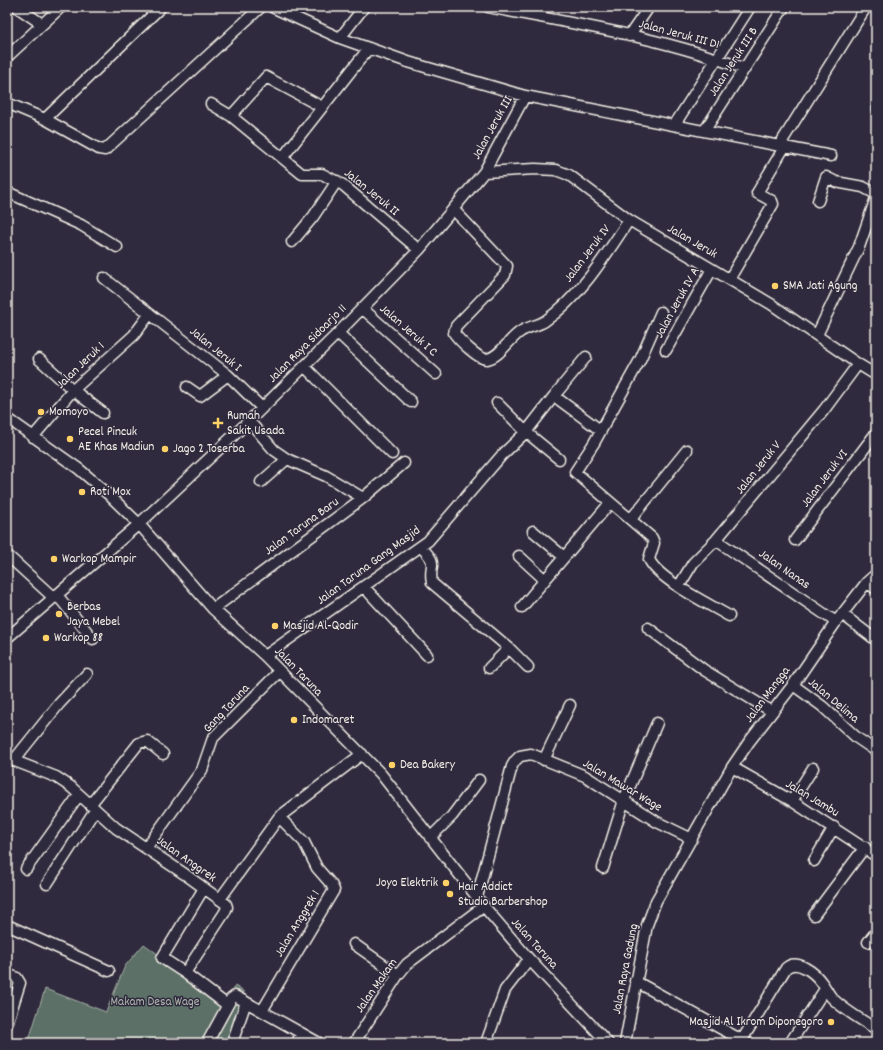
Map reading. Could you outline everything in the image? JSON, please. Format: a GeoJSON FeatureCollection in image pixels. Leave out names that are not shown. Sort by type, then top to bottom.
{"type":"FeatureCollection","features":[{"type":"Feature","properties":{"kind":"street"},"geometry":{"type":"LineString","coordinates":[[16,7],[42,24]]}},
{"type":"Feature","properties":{"kind":"street"},"geometry":{"type":"LineString","coordinates":[[7,57],[61,7]]}},
{"type":"Feature","properties":{"kind":"street"},"geometry":{"type":"LineString","coordinates":[[45,119],[161,7]]}},
{"type":"Feature","properties":{"kind":"street"},"geometry":{"type":"LineString","coordinates":[[7,103],[45,119],[99,149],[108,149],[261,7]]}},
{"type":"Feature","properties":{"kind":"street"},"geometry":{"type":"LineString","coordinates":[[272,7],[340,38],[408,62],[526,96],[675,124],[831,156]]}},
{"type":"Feature","properties":{"kind":"street"},"geometry":{"type":"LineString","coordinates":[[340,38],[364,7]]}},
{"type":"Feature","properties":{"kind":"street","name":"Jalan Jeruk III D1"},"geometry":{"type":"LineString","coordinates":[[488,7],[629,36],[717,58],[744,69]]}},
{"type":"Feature","properties":{"kind":"street"},"geometry":{"type":"LineString","coordinates":[[629,36],[649,7]]}},
{"type":"Feature","properties":{"kind":"street"},"geometry":{"type":"LineString","coordinates":[[675,124],[750,7]]}},
{"type":"Feature","properties":{"kind":"street","name":"Jalan Jeruk III B"},"geometry":{"type":"LineString","coordinates":[[705,130],[784,7]]}},
{"type":"Feature","properties":{"kind":"street"},"geometry":{"type":"LineString","coordinates":[[730,278],[773,204],[772,201],[757,193],[782,146],[866,7]]}},
{"type":"Feature","properties":{"kind":"street"},"geometry":{"type":"LineString","coordinates":[[283,157],[369,48]]}},
{"type":"Feature","properties":{"kind":"street"},"geometry":{"type":"LineString","coordinates":[[231,116],[266,77],[322,107]]}},
{"type":"Feature","properties":{"kind":"street","name":"Jalan Jeruk III"},"geometry":{"type":"LineString","coordinates":[[484,172],[526,96]]}},
{"type":"Feature","properties":{"kind":"street","name":"Jalan Jeruk II"},"geometry":{"type":"LineString","coordinates":[[212,104],[231,116],[305,176],[322,174],[337,181],[419,250]]}},
{"type":"Feature","properties":{"kind":"street","name":"Jalan Jeruk"},"geometry":{"type":"LineString","coordinates":[[484,172],[535,169],[562,171],[629,220],[730,278],[876,375]]}},
{"type":"Feature","properties":{"kind":"street","name":"Jalan Raya Sidoarjo 11"},"geometry":{"type":"LineString","coordinates":[[7,638],[139,524],[262,408],[419,250],[454,210],[484,172]]}},
{"type":"Feature","properties":{"kind":"street"},"geometry":{"type":"LineString","coordinates":[[818,201],[826,177],[836,182],[863,187],[876,194]]}},
{"type":"Feature","properties":{"kind":"street"},"geometry":{"type":"LineString","coordinates":[[292,242],[313,216],[337,181]]}},
{"type":"Feature","properties":{"kind":"street"},"geometry":{"type":"LineString","coordinates":[[7,192],[81,225],[117,247]]}},
{"type":"Feature","properties":{"kind":"street"},"geometry":{"type":"LineString","coordinates":[[817,335],[859,247],[876,198]]}},
{"type":"Feature","properties":{"kind":"street","name":"Jalan Jeruk IV"},"geometry":{"type":"LineString","coordinates":[[454,210],[507,266],[505,275],[456,326],[454,333],[458,339],[484,359],[488,359],[497,354],[520,332],[545,320],[584,284],[629,220]]}},
{"type":"Feature","properties":{"kind":"street","name":"Jalan Jeruk IV A"},"geometry":{"type":"LineString","coordinates":[[666,350],[712,269]]}},
{"type":"Feature","properties":{"kind":"street","name":"Jalan Jeruk I"},"geometry":{"type":"LineString","coordinates":[[104,278],[149,315],[228,375],[262,408]]}},
{"type":"Feature","properties":{"kind":"street","name":"Jalan Jeruk I C"},"geometry":{"type":"LineString","coordinates":[[362,308],[436,374]]}},
{"type":"Feature","properties":{"kind":"street"},"geometry":{"type":"LineString","coordinates":[[661,312],[640,360],[594,443],[575,472],[652,538],[654,543],[649,559],[652,566],[679,586],[729,616]]}},
{"type":"Feature","properties":{"kind":"street","name":"Jalan Jeruk 1"},"geometry":{"type":"LineString","coordinates":[[33,437],[73,390],[134,335],[149,315]]}},
{"type":"Feature","properties":{"kind":"street"},"geometry":{"type":"LineString","coordinates":[[338,333],[411,402]]}},
{"type":"Feature","properties":{"kind":"street","name":"Jalan Taruna Gang Masjid"},"geometry":{"type":"LineString","coordinates":[[265,656],[428,541],[502,455],[526,432],[586,357]]}},
{"type":"Feature","properties":{"kind":"street"},"geometry":{"type":"LineString","coordinates":[[39,359],[73,390],[102,413]]}},
{"type":"Feature","properties":{"kind":"street","name":"Jalan Jeruk V"},"geometry":{"type":"LineString","coordinates":[[679,586],[693,563],[716,540],[824,410],[858,364]]}},
{"type":"Feature","properties":{"kind":"street"},"geometry":{"type":"LineString","coordinates":[[304,366],[392,454]]}},
{"type":"Feature","properties":{"kind":"street"},"geometry":{"type":"LineString","coordinates":[[187,387],[200,396],[228,375]]}},
{"type":"Feature","properties":{"kind":"street"},"geometry":{"type":"LineString","coordinates":[[554,396],[600,430]]}},
{"type":"Feature","properties":{"kind":"street"},"geometry":{"type":"LineString","coordinates":[[497,403],[526,432],[559,459]]}},
{"type":"Feature","properties":{"kind":"street","name":"Jalan Taruna"},"geometry":{"type":"LineString","coordinates":[[7,418],[94,481],[139,524],[213,609],[265,656],[324,718],[362,754],[381,774],[484,906],[529,959],[608,1043]]}},
{"type":"Feature","properties":{"kind":"street"},"geometry":{"type":"LineString","coordinates":[[248,421],[274,450],[287,459],[326,476],[363,498]]}},
{"type":"Feature","properties":{"kind":"street","name":"Jalan Jeruk VI"},"geometry":{"type":"LineString","coordinates":[[795,540],[876,434]]}},
{"type":"Feature","properties":{"kind":"street"},"geometry":{"type":"LineString","coordinates":[[631,519],[687,450]]}},
{"type":"Feature","properties":{"kind":"street"},"geometry":{"type":"LineString","coordinates":[[261,482],[287,459]]}},
{"type":"Feature","properties":{"kind":"street","name":"Jalan Taruna Baru"},"geometry":{"type":"LineString","coordinates":[[213,609],[363,498],[404,463]]}},
{"type":"Feature","properties":{"kind":"street"},"geometry":{"type":"LineString","coordinates":[[522,608],[610,503]]}},
{"type":"Feature","properties":{"kind":"street"},"geometry":{"type":"LineString","coordinates":[[533,531],[564,557]]}},
{"type":"Feature","properties":{"kind":"street","name":"Jalan Nanas"},"geometry":{"type":"LineString","coordinates":[[716,540],[876,640]]}},
{"type":"Feature","properties":{"kind":"street"},"geometry":{"type":"LineString","coordinates":[[421,547],[433,562],[430,577],[432,583],[509,648],[528,667]]}},
{"type":"Feature","properties":{"kind":"street"},"geometry":{"type":"LineString","coordinates":[[7,555],[55,597],[93,639]]}},
{"type":"Feature","properties":{"kind":"street"},"geometry":{"type":"LineString","coordinates":[[519,556],[545,580]]}},
{"type":"Feature","properties":{"kind":"street","name":"Jalan Mangga"},"geometry":{"type":"LineString","coordinates":[[692,839],[732,768],[771,711],[793,685],[839,618],[867,582],[876,574]]}},
{"type":"Feature","properties":{"kind":"street"},"geometry":{"type":"LineString","coordinates":[[867,582],[876,589]]}},
{"type":"Feature","properties":{"kind":"street"},"geometry":{"type":"LineString","coordinates":[[364,587],[427,655]]}},
{"type":"Feature","properties":{"kind":"street"},"geometry":{"type":"LineString","coordinates":[[648,628],[704,670],[771,711]]}},
{"type":"Feature","properties":{"kind":"street"},"geometry":{"type":"LineString","coordinates":[[489,668],[509,648]]}},
{"type":"Feature","properties":{"kind":"street","name":"Gang Taruna"},"geometry":{"type":"LineString","coordinates":[[146,848],[202,770],[213,738],[280,671]]}},
{"type":"Feature","properties":{"kind":"street"},"geometry":{"type":"LineString","coordinates":[[10,759],[58,704],[87,674]]}},
{"type":"Feature","properties":{"kind":"street","name":"Jalan Delima"},"geometry":{"type":"LineString","coordinates":[[793,685],[822,706],[857,738],[876,751]]}},
{"type":"Feature","properties":{"kind":"street"},"geometry":{"type":"LineString","coordinates":[[544,760],[570,706]]}},
{"type":"Feature","properties":{"kind":"street"},"geometry":{"type":"LineString","coordinates":[[603,868],[624,800],[657,723]]}},
{"type":"Feature","properties":{"kind":"street"},"geometry":{"type":"LineString","coordinates":[[46,884],[93,807],[138,743],[146,741],[163,754]]}},
{"type":"Feature","properties":{"kind":"street","name":"Jalan Anggrek"},"geometry":{"type":"LineString","coordinates":[[10,759],[49,773],[79,795],[116,828],[220,899],[279,817],[362,754]]}},
{"type":"Feature","properties":{"kind":"street","name":"Jalan Mawar Wage"},"geometry":{"type":"LineString","coordinates":[[477,897],[515,761],[520,756],[531,754],[585,776],[657,822],[692,839]]}},
{"type":"Feature","properties":{"kind":"street","name":"Jalan Jambu"},"geometry":{"type":"LineString","coordinates":[[732,768],[792,801],[865,847],[876,856]]}},
{"type":"Feature","properties":{"kind":"street"},"geometry":{"type":"LineString","coordinates":[[792,801],[813,768]]}},
{"type":"Feature","properties":{"kind":"street"},"geometry":{"type":"LineString","coordinates":[[430,838],[452,816],[479,780]]}},
{"type":"Feature","properties":{"kind":"street"},"geometry":{"type":"LineString","coordinates":[[26,869],[79,795]]}},
{"type":"Feature","properties":{"kind":"street","name":"Jalan Anggrek 1"},"geometry":{"type":"LineString","coordinates":[[262,1011],[334,890],[331,884],[317,868],[304,842],[279,817]]}},
{"type":"Feature","properties":{"kind":"street"},"geometry":{"type":"LineString","coordinates":[[814,861],[834,827]]}},
{"type":"Feature","properties":{"kind":"street","name":"Jalan Raya Gadung"},"geometry":{"type":"LineString","coordinates":[[625,1043],[647,925],[656,901],[692,839]]}},
{"type":"Feature","properties":{"kind":"street"},"geometry":{"type":"LineString","coordinates":[[814,915],[865,847]]}},
{"type":"Feature","properties":{"kind":"street"},"geometry":{"type":"LineString","coordinates":[[204,888],[162,958],[185,973],[227,1005]]}},
{"type":"Feature","properties":{"kind":"street"},"geometry":{"type":"LineString","coordinates":[[185,973],[225,912],[227,907],[220,899]]}},
{"type":"Feature","properties":{"kind":"street","name":"Jalan Makam"},"geometry":{"type":"LineString","coordinates":[[356,1042],[398,975],[412,959],[484,906]]}},
{"type":"Feature","properties":{"kind":"street"},"geometry":{"type":"LineString","coordinates":[[7,925],[109,971]]}},
{"type":"Feature","properties":{"kind":"street"},"geometry":{"type":"LineString","coordinates":[[868,942],[876,932]]}},
{"type":"Feature","properties":{"kind":"street"},"geometry":{"type":"LineString","coordinates":[[354,944],[398,975]]}},
{"type":"Feature","properties":{"kind":"street"},"geometry":{"type":"LineString","coordinates":[[489,1041],[505,990],[529,959]]}},
{"type":"Feature","properties":{"kind":"street"},"geometry":{"type":"LineString","coordinates":[[636,981],[744,1041],[786,968],[791,964],[796,963],[810,971],[822,982],[832,998],[876,1030]]}},
{"type":"Feature","properties":{"kind":"street"},"geometry":{"type":"LineString","coordinates":[[7,974],[17,978],[20,983],[7,1024]]}},
{"type":"Feature","properties":{"kind":"street"},"geometry":{"type":"LineString","coordinates":[[790,1043],[826,989]]}},
{"type":"Feature","properties":{"kind":"street"},"geometry":{"type":"LineString","coordinates":[[207,1043],[232,996],[238,997],[262,1011],[299,1038],[319,1043]]}},
{"type":"Feature","properties":{"kind":"street"},"geometry":{"type":"LineString","coordinates":[[232,1043],[246,1002]]}},
{"type":"Feature","properties":{"kind":"green space","name":"Makam Desa Wage"},"geometry":{"type":"Polygon","coordinates":[[[144,944],[226,1004],[235,986],[244,992],[228,1043],[28,1043],[45,989],[106,1012],[125,966],[144,944]]]}},
{"type":"Feature","properties":{"kind":"waterway"},"geometry":{"type":"LineString","coordinates":[[876,104],[872,108],[876,124]]}},
{"type":"Feature","properties":{"kind":"place","name":"SMA Jati Agung"},"geometry":{"type":"Point","coordinates":[775,286]}},
{"type":"Feature","properties":{"kind":"place","name":"Momoyo"},"geometry":{"type":"Point","coordinates":[41,412]}},
{"type":"Feature","properties":{"kind":"place","name":"Rumah Sakit Usada"},"geometry":{"type":"Point","coordinates":[218,423]}},
{"type":"Feature","properties":{"kind":"place","name":"Pecel Pincuk AE Khas Madiun"},"geometry":{"type":"Point","coordinates":[70,439]}},
{"type":"Feature","properties":{"kind":"place","name":"Jago 2 Toserba"},"geometry":{"type":"Point","coordinates":[165,449]}},
{"type":"Feature","properties":{"kind":"place","name":"Roti Mox"},"geometry":{"type":"Point","coordinates":[82,492]}},
{"type":"Feature","properties":{"kind":"place","name":"Warkop Mampir"},"geometry":{"type":"Point","coordinates":[54,559]}},
{"type":"Feature","properties":{"kind":"place","name":"Berbas Jaya Mebel"},"geometry":{"type":"Point","coordinates":[59,614]}},
{"type":"Feature","properties":{"kind":"place","name":"Masjid Al-Qodir"},"geometry":{"type":"Point","coordinates":[275,626]}},
{"type":"Feature","properties":{"kind":"place","name":"Warkop 88"},"geometry":{"type":"Point","coordinates":[46,638]}},
{"type":"Feature","properties":{"kind":"place","name":"Indomaret"},"geometry":{"type":"Point","coordinates":[294,720]}},
{"type":"Feature","properties":{"kind":"place","name":"Dea Bakery"},"geometry":{"type":"Point","coordinates":[392,765]}},
{"type":"Feature","properties":{"kind":"place","name":"Joyo Elektrik"},"geometry":{"type":"Point","coordinates":[446,883]}},
{"type":"Feature","properties":{"kind":"place","name":"Hair Addict Studio Barbershop"},"geometry":{"type":"Point","coordinates":[450,894]}},
{"type":"Feature","properties":{"kind":"place","name":"Masjid Al Ikrom Diponegoro"},"geometry":{"type":"Point","coordinates":[831,1022]}}]}
